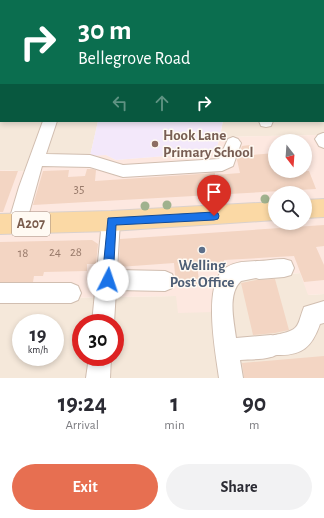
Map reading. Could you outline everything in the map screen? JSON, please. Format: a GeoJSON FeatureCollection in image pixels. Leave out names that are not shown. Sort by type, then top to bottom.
{"type":"FeatureCollection","features":[{"type":"Feature","properties":{"kind":"main road"},"geometry":{"type":"LineString","coordinates":[[312,209],[324,208]]}},
{"type":"Feature","properties":{"kind":"main road","name":"A207"},"geometry":{"type":"LineString","coordinates":[[9,224],[111,221],[268,211]]}},
{"type":"Feature","properties":{"kind":"street"},"geometry":{"type":"LineString","coordinates":[[9,224],[37,160],[50,122]]}},
{"type":"Feature","properties":{"kind":"street"},"geometry":{"type":"LineString","coordinates":[[324,139],[324,142]]}},
{"type":"Feature","properties":{"kind":"street"},"geometry":{"type":"LineString","coordinates":[[37,160],[90,161],[123,171],[212,166],[222,165],[228,162],[233,143]]}},
{"type":"Feature","properties":{"kind":"street"},"geometry":{"type":"LineString","coordinates":[[105,314],[111,221]]}},
{"type":"Feature","properties":{"kind":"street"},"geometry":{"type":"LineString","coordinates":[[231,378],[222,321],[222,302],[227,282],[234,273],[284,268]]}},
{"type":"Feature","properties":{"kind":"street"},"geometry":{"type":"LineString","coordinates":[[108,280],[165,281]]}},
{"type":"Feature","properties":{"kind":"street"},"geometry":{"type":"LineString","coordinates":[[0,293],[71,293]]}},
{"type":"Feature","properties":{"kind":"street"},"geometry":{"type":"LineString","coordinates":[[227,350],[291,344],[300,340],[307,331],[312,315],[324,312]]}},
{"type":"Feature","properties":{"kind":"street"},"geometry":{"type":"LineString","coordinates":[[98,378],[99,366]]}},
{"type":"Feature","properties":{"kind":"shaded area"},"geometry":{"type":"Polygon","coordinates":[[[0,122],[98,122],[90,156],[37,172],[0,170],[0,122]]]}},
{"type":"Feature","properties":{"kind":"shaded area","name":"Hook Lane Primary School"},"geometry":{"type":"Polygon","coordinates":[[[98,122],[223,122],[216,152],[116,160],[106,155],[90,156],[98,122]]]}},
{"type":"Feature","properties":{"kind":"shaded area"},"geometry":{"type":"Polygon","coordinates":[[[223,122],[324,122],[324,150],[317,135],[268,134],[268,136],[220,137],[223,122]]]}},
{"type":"Feature","properties":{"kind":"shaded area"},"geometry":{"type":"Polygon","coordinates":[[[312,135],[317,135],[324,150],[324,294],[308,295],[300,273],[224,279],[214,312],[178,313],[176,296],[0,299],[0,170],[37,172],[41,155],[106,155],[116,160],[216,152],[220,137],[268,136],[268,178],[312,178],[312,135]]]}},
{"type":"Feature","properties":{"kind":"shaded area"},"geometry":{"type":"Polygon","coordinates":[[[301,273],[309,295],[324,294],[324,378],[0,378],[0,299],[176,296],[224,279],[301,273]]]}},
{"type":"Feature","properties":{"kind":"building"},"geometry":{"type":"Polygon","coordinates":[[[250,145],[252,155],[268,154],[268,178],[312,178],[316,189],[312,189],[312,186],[268,186],[268,192],[33,205],[43,171],[69,170],[68,177],[85,176],[87,169],[93,169],[96,170],[95,181],[215,173],[215,175],[240,173],[237,160],[242,146],[250,145]]]}},
{"type":"Feature","properties":{"kind":"building"},"geometry":{"type":"Polygon","coordinates":[[[0,171],[18,171],[3,212],[0,212],[0,171]]]}},
{"type":"Feature","properties":{"kind":"building"},"geometry":{"type":"Polygon","coordinates":[[[324,225],[324,246],[316,247],[324,265],[324,280],[304,282],[294,256],[224,260],[224,265],[197,267],[200,285],[176,286],[174,263],[119,267],[120,239],[268,229],[312,230],[312,226],[324,225]]]}},
{"type":"Feature","properties":{"kind":"building"},"geometry":{"type":"Polygon","coordinates":[[[92,240],[98,244],[96,264],[87,264],[87,271],[44,272],[43,276],[34,276],[33,282],[0,282],[0,242],[92,240]]]}},
{"type":"Feature","properties":{"kind":"building"},"geometry":{"type":"Polygon","coordinates":[[[275,279],[289,330],[253,335],[241,283],[256,280],[275,279]]]}},
{"type":"Feature","properties":{"kind":"building"},"geometry":{"type":"Polygon","coordinates":[[[324,356],[324,378],[244,378],[242,363],[324,356]]]}},
{"type":"Feature","properties":{"kind":"place","name":"Hook Lane Primary School"},"geometry":{"type":"Point","coordinates":[155,144]}},
{"type":"Feature","properties":{"kind":"place","name":"Welling Post Office"},"geometry":{"type":"Point","coordinates":[202,250]}},
{"type":"Feature","properties":{"kind":"route"},"geometry":{"type":"LineString","coordinates":[[108,280],[111,221],[214,216]]}}]}
